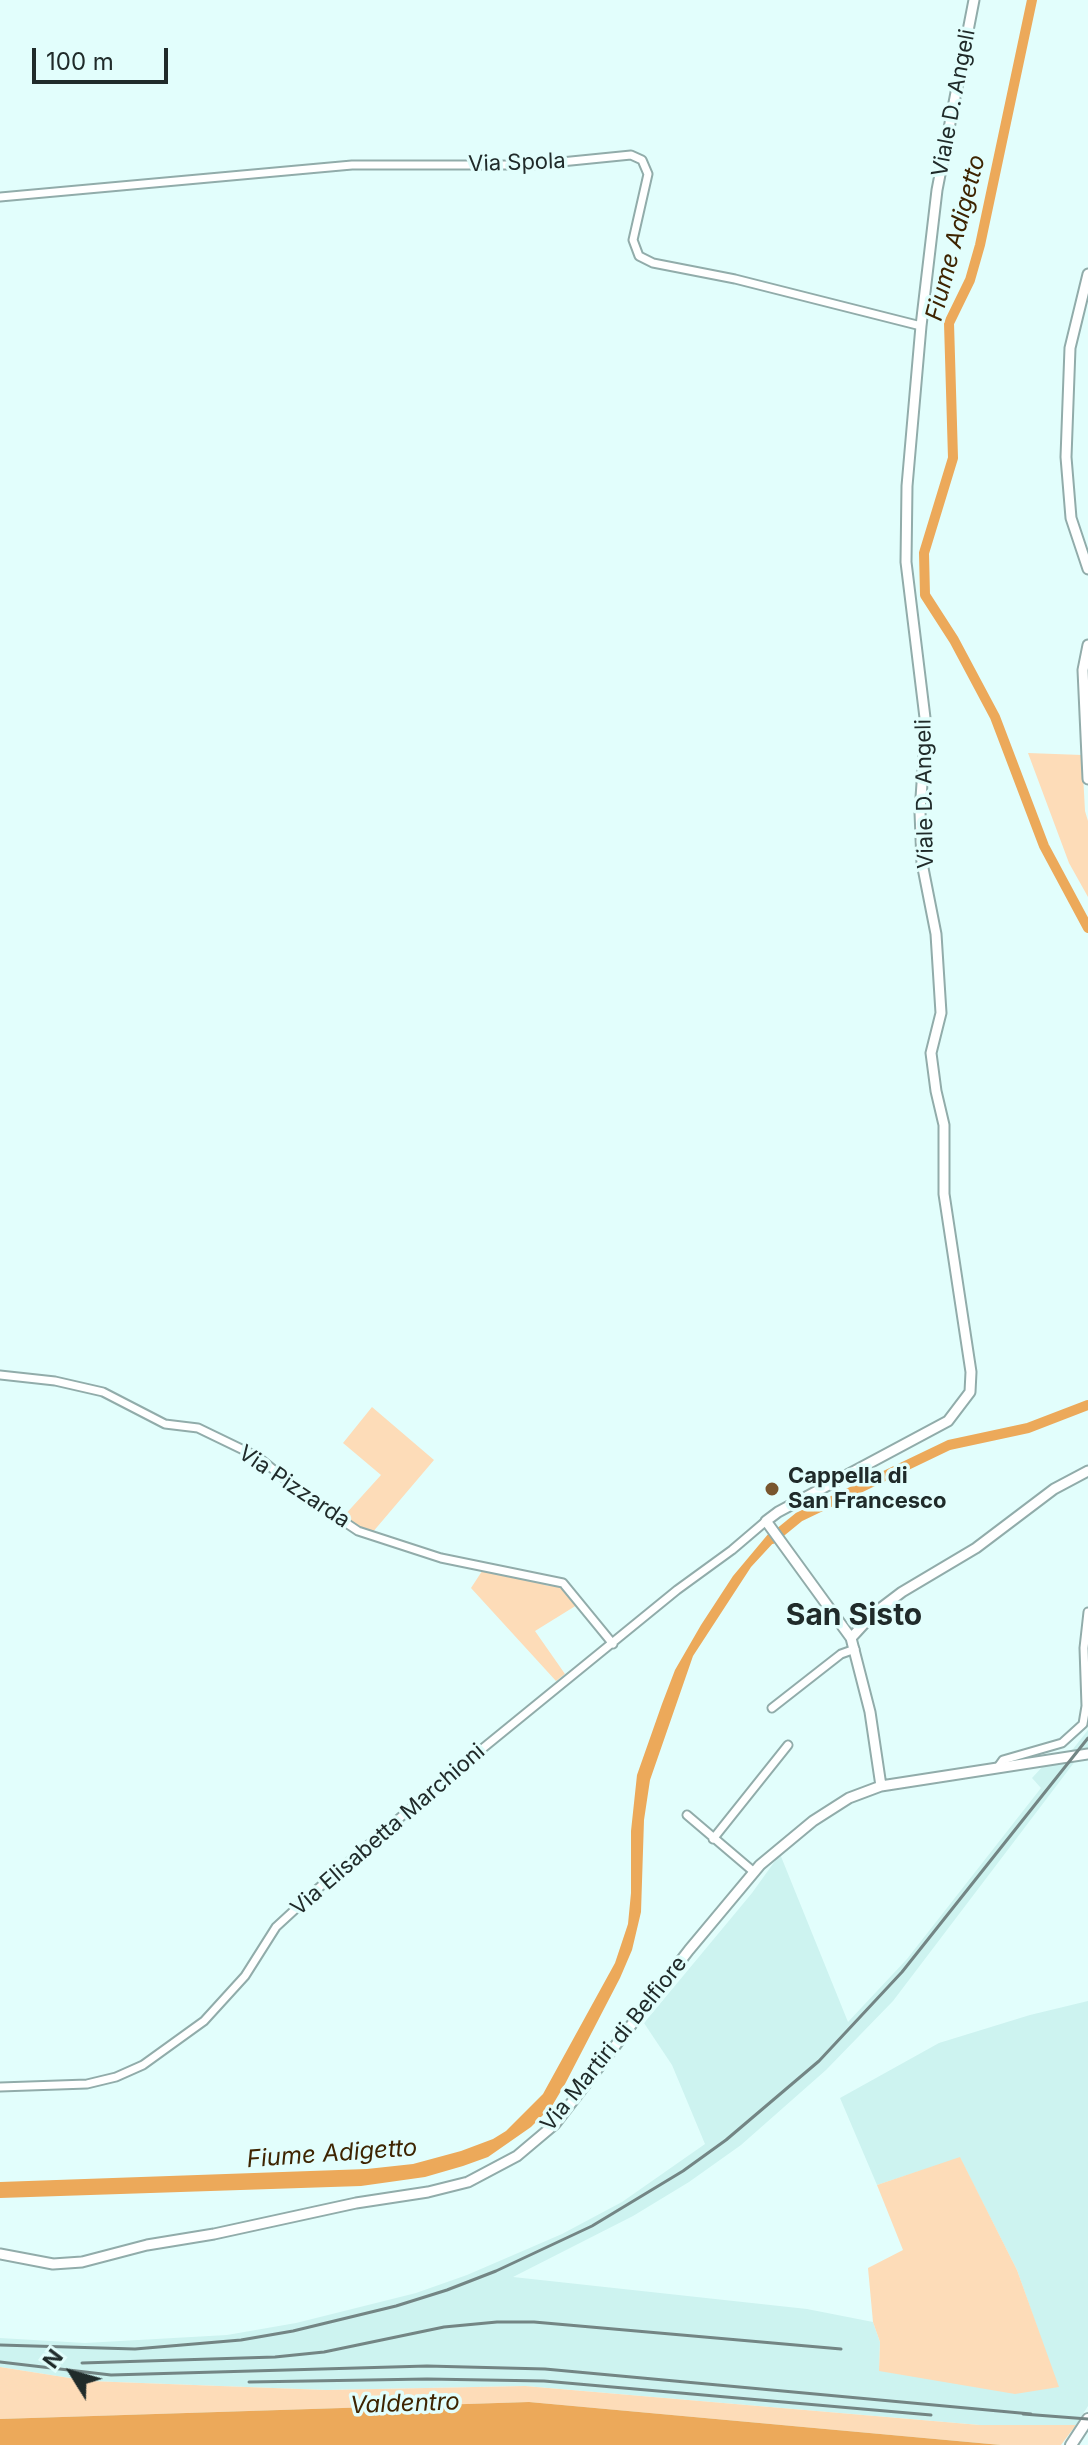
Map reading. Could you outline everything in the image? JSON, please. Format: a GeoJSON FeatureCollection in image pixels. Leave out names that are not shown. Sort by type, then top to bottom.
{"type":"FeatureCollection","features":[{"type":"Feature","properties":{"kind":"main road"},"geometry":{"type":"LineString","coordinates":[[1071,2445],[1088,2419]]}},
{"type":"Feature","properties":{"kind":"street","name":"Viale D. Angeli"},"geometry":{"type":"LineString","coordinates":[[768,1525],[778,1512],[948,1421],[970,1392],[971,1372],[944,1194],[944,1125],[931,1053],[941,1013],[936,934],[922,863],[920,812],[926,726],[906,562],[907,486],[937,190],[974,0]]}},
{"type":"Feature","properties":{"kind":"street","name":"Via Spola"},"geometry":{"type":"LineString","coordinates":[[0,197],[352,165],[531,165],[631,155],[642,160],[648,174],[633,240],[639,256],[653,263],[735,279],[921,326]]}},
{"type":"Feature","properties":{"kind":"street"},"geometry":{"type":"LineString","coordinates":[[1088,274],[1070,348],[1066,457],[1071,518],[1088,569]]}},
{"type":"Feature","properties":{"kind":"street"},"geometry":{"type":"LineString","coordinates":[[1088,645],[1083,670],[1088,779]]}},
{"type":"Feature","properties":{"kind":"street","name":"Via Pizzarda"},"geometry":{"type":"LineString","coordinates":[[0,1375],[55,1381],[103,1392],[165,1424],[198,1428],[258,1457],[306,1496],[358,1531],[441,1558],[563,1583],[613,1644]]}},
{"type":"Feature","properties":{"kind":"street"},"geometry":{"type":"LineString","coordinates":[[851,1638],[873,1614],[902,1592],[976,1548],[1054,1489],[1088,1471]]}},
{"type":"Feature","properties":{"kind":"street"},"geometry":{"type":"LineString","coordinates":[[768,1525],[851,1638],[870,1712],[881,1786]]}},
{"type":"Feature","properties":{"kind":"street","name":"Via Elisabetta Marchioni"},"geometry":{"type":"LineString","coordinates":[[0,2087],[87,2084],[116,2077],[143,2065],[204,2021],[245,1976],[276,1927],[314,1892],[439,1784],[768,1525]]}},
{"type":"Feature","properties":{"kind":"street"},"geometry":{"type":"LineString","coordinates":[[998,1767],[1003,1760],[1062,1743],[1083,1724],[1088,1612]]}},
{"type":"Feature","properties":{"kind":"street"},"geometry":{"type":"LineString","coordinates":[[772,1708],[841,1654],[855,1649]]}},
{"type":"Feature","properties":{"kind":"street"},"geometry":{"type":"LineString","coordinates":[[713,1839],[788,1745]]}},
{"type":"Feature","properties":{"kind":"street","name":"Via Martiri di Belfiore"},"geometry":{"type":"LineString","coordinates":[[0,2254],[53,2264],[82,2262],[147,2245],[468,2182],[517,2156],[555,2124],[689,1950],[754,1872],[813,1821],[849,1798],[881,1786],[1088,1754]]}},
{"type":"Feature","properties":{"kind":"street"},"geometry":{"type":"LineString","coordinates":[[687,1815],[754,1872]]}},
{"type":"Feature","properties":{"kind":"shaded area"},"geometry":{"type":"Polygon","coordinates":[[[1028,753],[1082,755],[1088,821],[1088,897],[1069,863],[1028,753]]]}},
{"type":"Feature","properties":{"kind":"shaded area"},"geometry":{"type":"Polygon","coordinates":[[[372,1407],[434,1460],[372,1533],[343,1517],[381,1475],[343,1443],[372,1407]]]}},
{"type":"Feature","properties":{"kind":"shaded area"},"geometry":{"type":"Polygon","coordinates":[[[769,1533],[775,1541],[751,1567],[693,1656],[650,1780],[644,1820],[641,1912],[632,1950],[565,2084],[552,2106],[531,2127],[488,2157],[463,2166],[425,2177],[361,2186],[0,2198],[0,2182],[367,2169],[413,2164],[461,2151],[506,2131],[543,2094],[615,1963],[628,1924],[631,1831],[637,1775],[662,1704],[675,1670],[701,1625],[733,1576],[769,1533]]]}},
{"type":"Feature","properties":{"kind":"shaded area"},"geometry":{"type":"Polygon","coordinates":[[[486,1565],[541,1577],[544,1585],[561,1587],[577,1605],[535,1631],[565,1674],[556,1681],[471,1588],[486,1565]]]}},
{"type":"Feature","properties":{"kind":"shaded area"},"geometry":{"type":"Polygon","coordinates":[[[1088,1730],[1088,1752],[1076,1760],[893,2001],[826,2070],[741,2145],[689,2182],[633,2216],[513,2277],[807,2309],[873,2322],[880,2342],[879,2370],[1058,2387],[1017,2270],[960,2158],[877,2185],[840,2098],[939,2043],[1088,2001],[1088,2406],[1076,2425],[980,2425],[525,2386],[326,2390],[89,2381],[0,2367],[0,2338],[85,2343],[227,2335],[296,2323],[416,2293],[467,2275],[562,2234],[622,2202],[705,2144],[672,2065],[644,2023],[752,1893],[780,1854],[848,2022],[907,1959],[1041,1788],[1032,1778],[1044,1765],[1073,1749],[1088,1730]]]}},
{"type":"Feature","properties":{"kind":"shaded area"},"geometry":{"type":"Polygon","coordinates":[[[960,2157],[1017,2270],[1059,2387],[1015,2394],[879,2371],[880,2342],[873,2322],[868,2268],[903,2250],[877,2185],[960,2157]]]}},
{"type":"Feature","properties":{"kind":"shaded area"},"geometry":{"type":"Polygon","coordinates":[[[0,2367],[89,2381],[326,2390],[525,2386],[980,2425],[1076,2425],[1061,2445],[1001,2445],[529,2402],[0,2419],[0,2367]]]}},
{"type":"Feature","properties":{"kind":"shaded area"},"geometry":{"type":"Polygon","coordinates":[[[529,2402],[1001,2445],[0,2445],[0,2419],[529,2402]]]}},
{"type":"Feature","properties":{"kind":"waterway","name":"Fiume Adigetto"},"geometry":{"type":"LineString","coordinates":[[1032,0],[980,245],[970,280],[949,323],[953,458],[924,553],[925,595],[954,640],[995,717],[1044,846],[1088,928]]}},
{"type":"Feature","properties":{"kind":"waterway","name":"Fiume Adigetto"},"geometry":{"type":"LineString","coordinates":[[772,1539],[799,1517],[949,1445],[1028,1428],[1088,1405]]}},
{"type":"Feature","properties":{"kind":"railway"},"geometry":{"type":"LineString","coordinates":[[0,2345],[135,2349],[241,2340],[293,2331],[447,2290],[496,2271],[592,2226],[683,2171],[726,2140],[819,2061],[902,1972],[1088,1738]]}},
{"type":"Feature","properties":{"kind":"railway"},"geometry":{"type":"LineString","coordinates":[[82,2363],[275,2357],[324,2352],[444,2327],[497,2322],[534,2322],[841,2349]]}},
{"type":"Feature","properties":{"kind":"railway"},"geometry":{"type":"LineString","coordinates":[[0,2362],[111,2375],[427,2366],[545,2369],[1031,2414]]}},
{"type":"Feature","properties":{"kind":"railway"},"geometry":{"type":"LineString","coordinates":[[249,2382],[544,2381],[931,2415]]}},
{"type":"Feature","properties":{"kind":"railway"},"geometry":{"type":"LineString","coordinates":[[1023,2414],[1088,2419]]}},
{"type":"Feature","properties":{"kind":"place","name":"Cappella di San Francesco"},"geometry":{"type":"Point","coordinates":[772,1489]}},
{"type":"Feature","properties":{"kind":"district","name":"San Sisto"},"geometry":{"type":"Point","coordinates":[854,1616]}},
{"type":"Feature","properties":{"kind":"water label","name":"Valdentro"},"geometry":{"type":"Point","coordinates":[405,2404]}}]}
